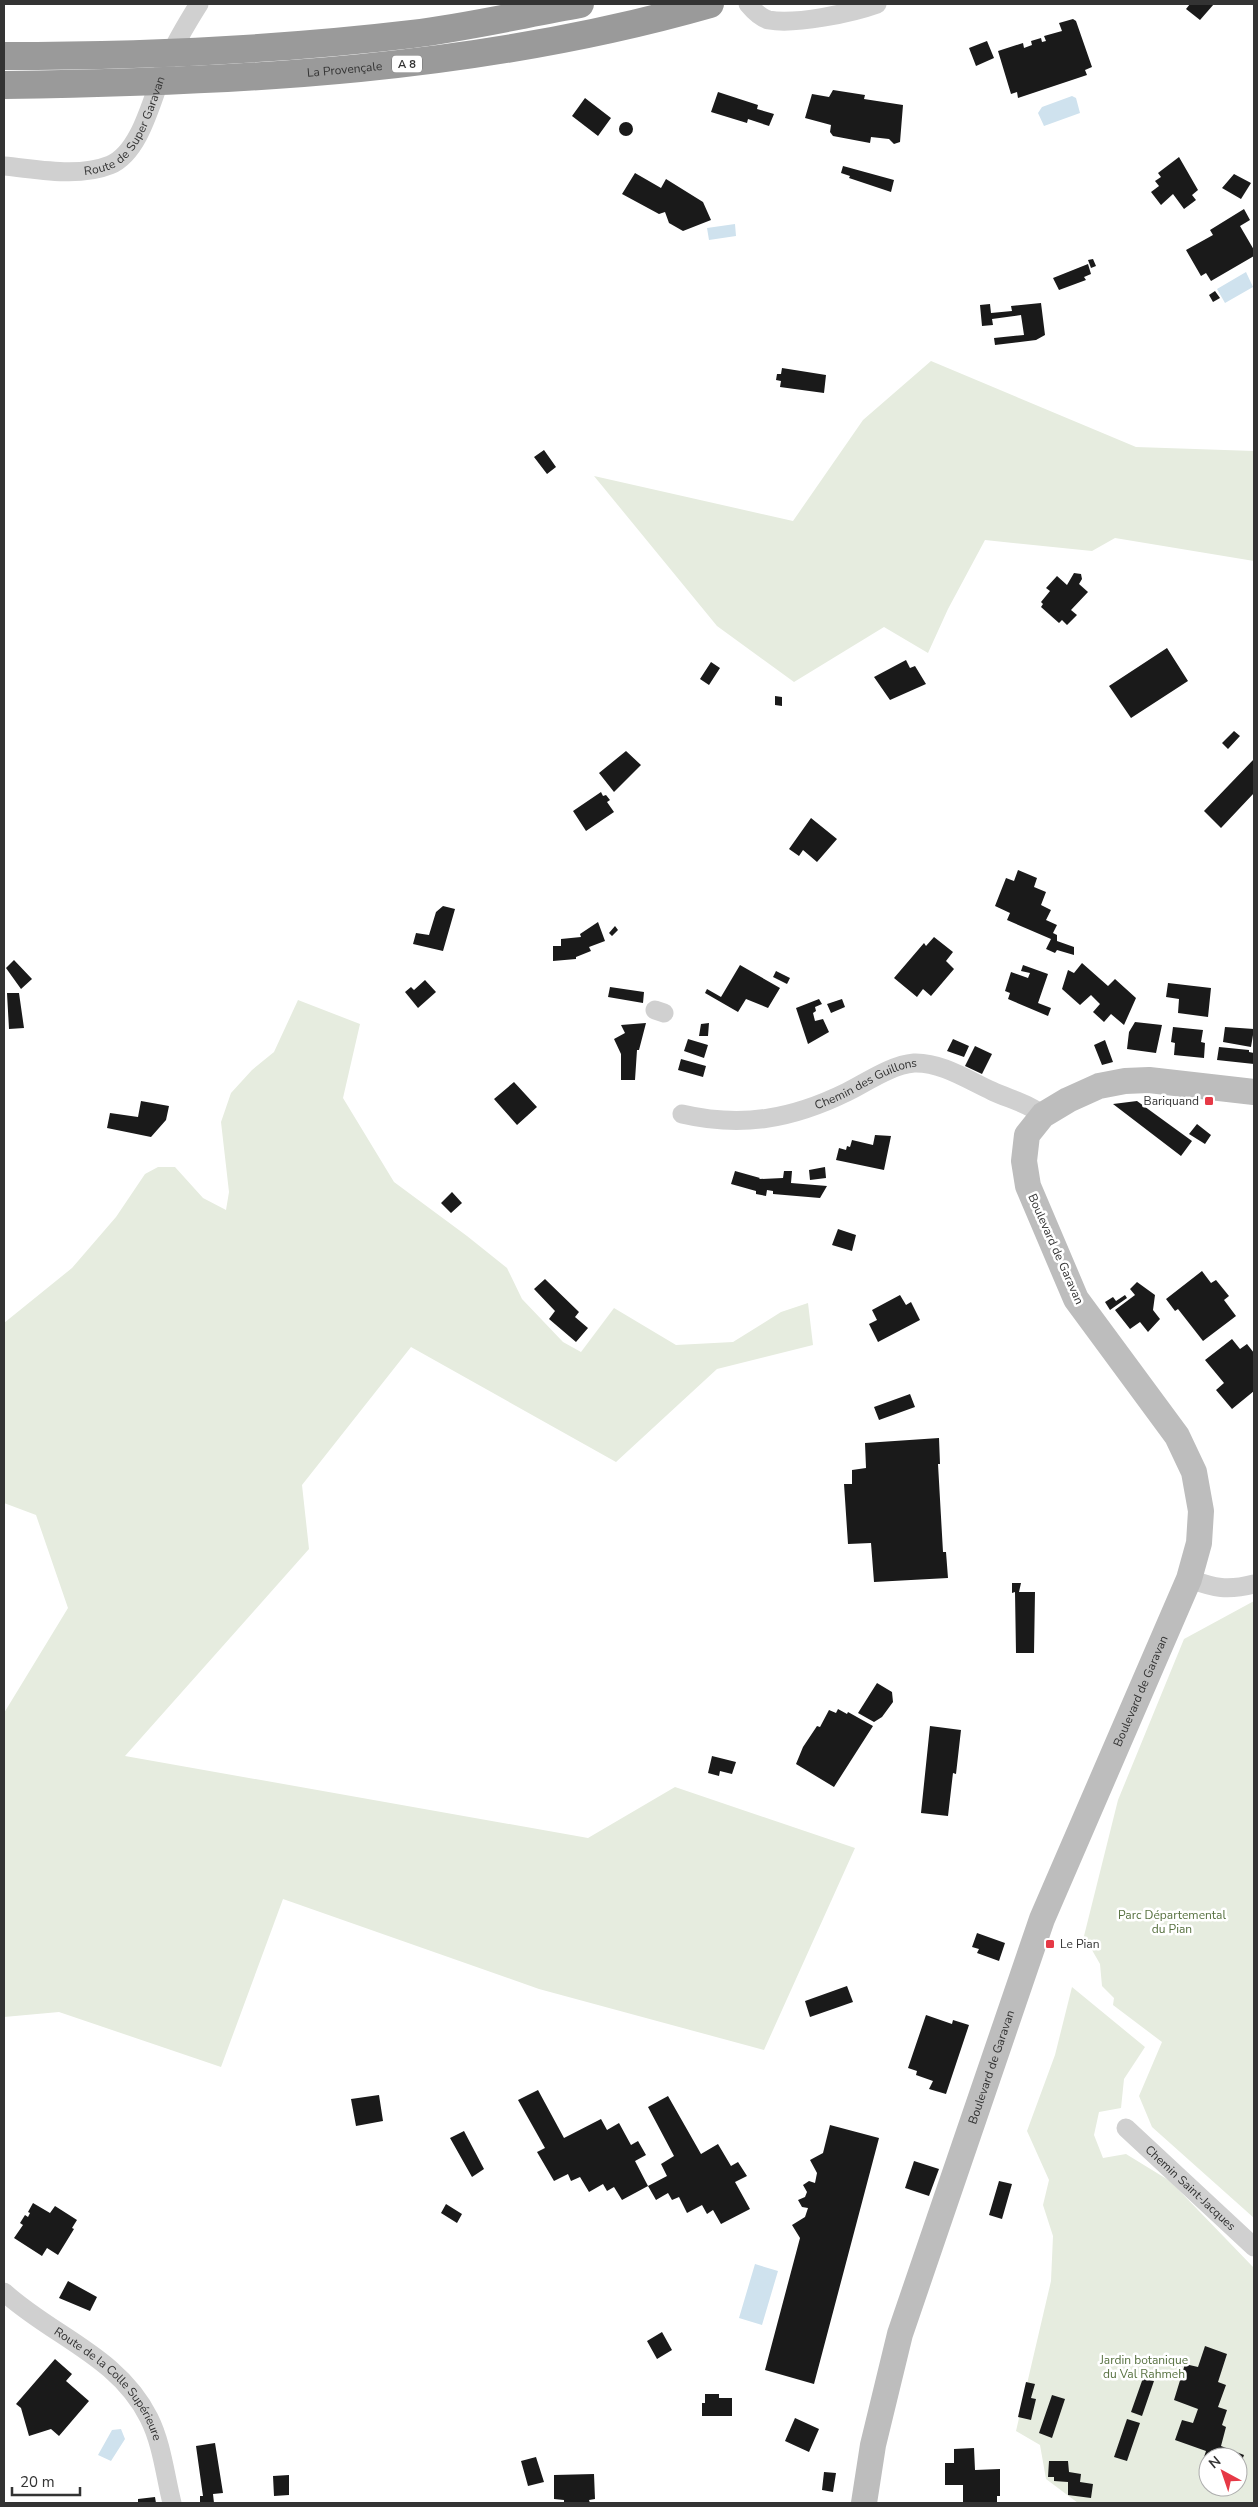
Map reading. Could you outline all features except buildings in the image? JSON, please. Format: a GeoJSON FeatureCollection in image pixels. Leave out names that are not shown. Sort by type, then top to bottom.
{"type":"FeatureCollection","features":[{"type":"Feature","properties":{"kind":"highway"},"geometry":{"type":"LineString","coordinates":[[4,56],[103,56],[224,50],[413,34],[580,4]]}},
{"type":"Feature","properties":{"kind":"highway","name":"La Provençale"},"geometry":{"type":"LineString","coordinates":[[4,85],[99,83],[347,70],[435,61],[525,47],[710,4]]}},
{"type":"Feature","properties":{"kind":"street","name":"Route de Super Garavan"},"geometry":{"type":"LineString","coordinates":[[4,166],[76,172],[110,165],[126,156],[149,112],[166,65],[188,21],[199,4]]}},
{"type":"Feature","properties":{"kind":"street"},"geometry":{"type":"LineString","coordinates":[[748,4],[755,12],[769,20],[814,19],[877,4]]}},
{"type":"Feature","properties":{"kind":"street","name":"Chemin des Guillons"},"geometry":{"type":"LineString","coordinates":[[682,1114],[713,1121],[759,1120],[808,1109],[889,1070],[913,1063],[934,1065],[948,1070],[1008,1099],[1033,1107],[1043,1115]]}},
{"type":"Feature","properties":{"kind":"street","name":"Boulevard de Garavan"},"geometry":{"type":"LineString","coordinates":[[864,2503],[873,2445],[900,2334],[1042,1919],[1189,1578],[1199,1543],[1201,1511],[1194,1472],[1177,1436],[1076,1299],[1028,1186],[1024,1161],[1027,1135],[1043,1115],[1068,1100],[1099,1086],[1125,1081],[1149,1080],[1254,1092]]}},
{"type":"Feature","properties":{"kind":"street"},"geometry":{"type":"LineString","coordinates":[[1189,1578],[1215,1588],[1234,1589],[1254,1584]]}},
{"type":"Feature","properties":{"kind":"street","name":"Chemin Saint-Jacques"},"geometry":{"type":"LineString","coordinates":[[1126,2128],[1254,2247]]}},
{"type":"Feature","properties":{"kind":"street","name":"Route de la Colle Supérieure"},"geometry":{"type":"LineString","coordinates":[[4,2292],[25,2311],[101,2359],[128,2386],[149,2418],[158,2440],[172,2503]]}},
{"type":"Feature","properties":{"kind":"green space"},"geometry":{"type":"Polygon","coordinates":[[[931,361],[1136,447],[1254,451],[1254,561],[1115,538],[1092,551],[985,540],[948,609],[928,653],[884,627],[794,682],[717,626],[594,476],[793,521],[863,420],[931,361]]]}},
{"type":"Feature","properties":{"kind":"green space"},"geometry":{"type":"Polygon","coordinates":[[[298,1000],[360,1024],[343,1098],[394,1182],[507,1268],[522,1299],[563,1342],[581,1352],[614,1308],[676,1345],[733,1342],[781,1312],[808,1303],[813,1345],[717,1369],[616,1462],[411,1347],[302,1485],[309,1549],[125,1756],[588,1838],[675,1787],[855,1848],[764,2050],[539,1989],[283,1899],[221,2067],[59,2012],[4,2017],[4,1713],[68,1608],[36,1515],[4,1503],[4,1323],[72,1268],[116,1217],[145,1174],[158,1167],[175,1167],[203,1198],[226,1210],[229,1192],[221,1122],[231,1093],[252,1070],[274,1052],[298,1000]]]}},
{"type":"Feature","properties":{"kind":"green space","name":"Parc Départemental du Pian"},"geometry":{"type":"Polygon","coordinates":[[[1254,1601],[1254,2218],[1152,2127],[1139,2096],[1162,2042],[1113,2005],[1114,1998],[1102,1986],[1100,1964],[1084,1936],[1118,1800],[1184,1639],[1254,1601]]]}},
{"type":"Feature","properties":{"kind":"green space","name":"Jardin botanique du Val Rahmeh"},"geometry":{"type":"Polygon","coordinates":[[[1072,1987],[1145,2047],[1124,2079],[1121,2108],[1099,2112],[1094,2135],[1103,2158],[1126,2154],[1170,2181],[1254,2268],[1254,2503],[1078,2503],[1046,2479],[1040,2445],[1016,2431],[1051,2281],[1053,2236],[1043,2205],[1049,2180],[1027,2131],[1055,2055],[1072,1987]]]}},
{"type":"Feature","properties":{"kind":"water"},"geometry":{"type":"Polygon","coordinates":[[[1072,96],[1076,98],[1080,113],[1044,126],[1038,113],[1042,107],[1072,96]]]}},
{"type":"Feature","properties":{"kind":"water"},"geometry":{"type":"Polygon","coordinates":[[[735,224],[736,236],[709,240],[707,228],[735,224]]]}},
{"type":"Feature","properties":{"kind":"water"},"geometry":{"type":"Polygon","coordinates":[[[1246,272],[1253,287],[1225,303],[1217,289],[1246,272]]]}},
{"type":"Feature","properties":{"kind":"water"},"geometry":{"type":"Polygon","coordinates":[[[755,2264],[778,2271],[762,2325],[739,2318],[755,2264]]]}},
{"type":"Feature","properties":{"kind":"water"},"geometry":{"type":"Polygon","coordinates":[[[121,2429],[125,2439],[111,2461],[98,2455],[112,2430],[121,2429]]]}},
{"type":"Feature","properties":{"kind":"place","name":"Bariquand"},"geometry":{"type":"Point","coordinates":[1209,1101]}},
{"type":"Feature","properties":{"kind":"place","name":"Le Pian"},"geometry":{"type":"Point","coordinates":[1050,1944]}}]}
